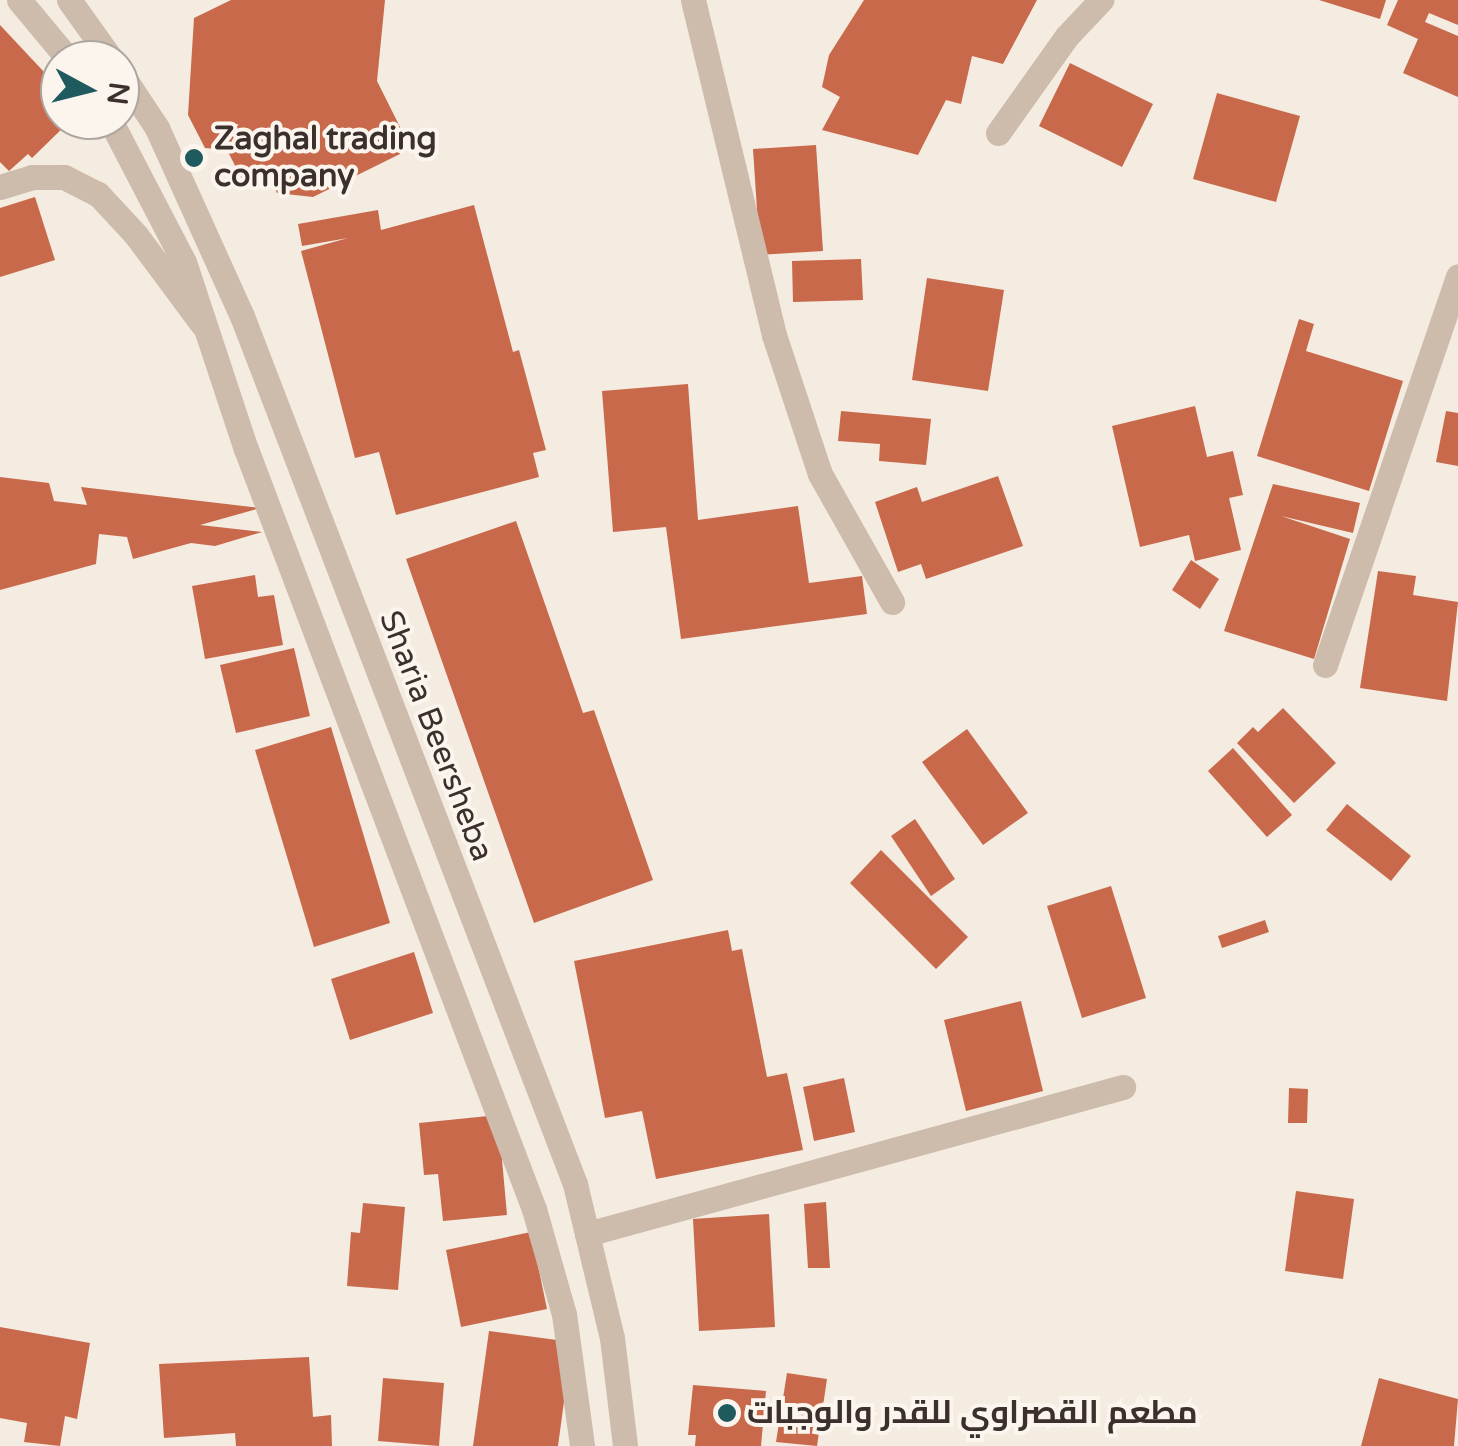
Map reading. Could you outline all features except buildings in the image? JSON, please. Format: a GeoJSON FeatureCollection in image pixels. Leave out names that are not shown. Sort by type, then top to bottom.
{"type":"FeatureCollection","features":[{"type":"Feature","properties":{"kind":"street"},"geometry":{"type":"LineString","coordinates":[[20,0],[53,40]]}},
{"type":"Feature","properties":{"kind":"street"},"geometry":{"type":"LineString","coordinates":[[69,0],[98,40]]}},
{"type":"Feature","properties":{"kind":"street"},"geometry":{"type":"LineString","coordinates":[[693,0],[774,335],[791,387],[820,474],[892,602]]}},
{"type":"Feature","properties":{"kind":"street"},"geometry":{"type":"LineString","coordinates":[[998,133],[1067,36],[1101,0]]}},
{"type":"Feature","properties":{"kind":"street","name":"Sharia Beersheba"},"geometry":{"type":"LineString","coordinates":[[140,103],[156,128],[242,316],[575,1184],[612,1338],[625,1446]]}},
{"type":"Feature","properties":{"kind":"street"},"geometry":{"type":"LineString","coordinates":[[120,140],[184,262],[246,450],[534,1209],[564,1314],[582,1446]]}},
{"type":"Feature","properties":{"kind":"street"},"geometry":{"type":"LineString","coordinates":[[0,186],[32,177],[64,177],[98,194],[136,234],[207,332]]}},
{"type":"Feature","properties":{"kind":"street"},"geometry":{"type":"LineString","coordinates":[[1325,665],[1458,276]]}},
{"type":"Feature","properties":{"kind":"street"},"geometry":{"type":"LineString","coordinates":[[587,1234],[1123,1087]]}},
{"type":"Feature","properties":{"kind":"place","name":"Zaghal trading company"},"geometry":{"type":"Point","coordinates":[194,158]}},
{"type":"Feature","properties":{"kind":"place","name":"مطعم القصراوي للقدر والوجبات"},"geometry":{"type":"Point","coordinates":[727,1413]}}]}
